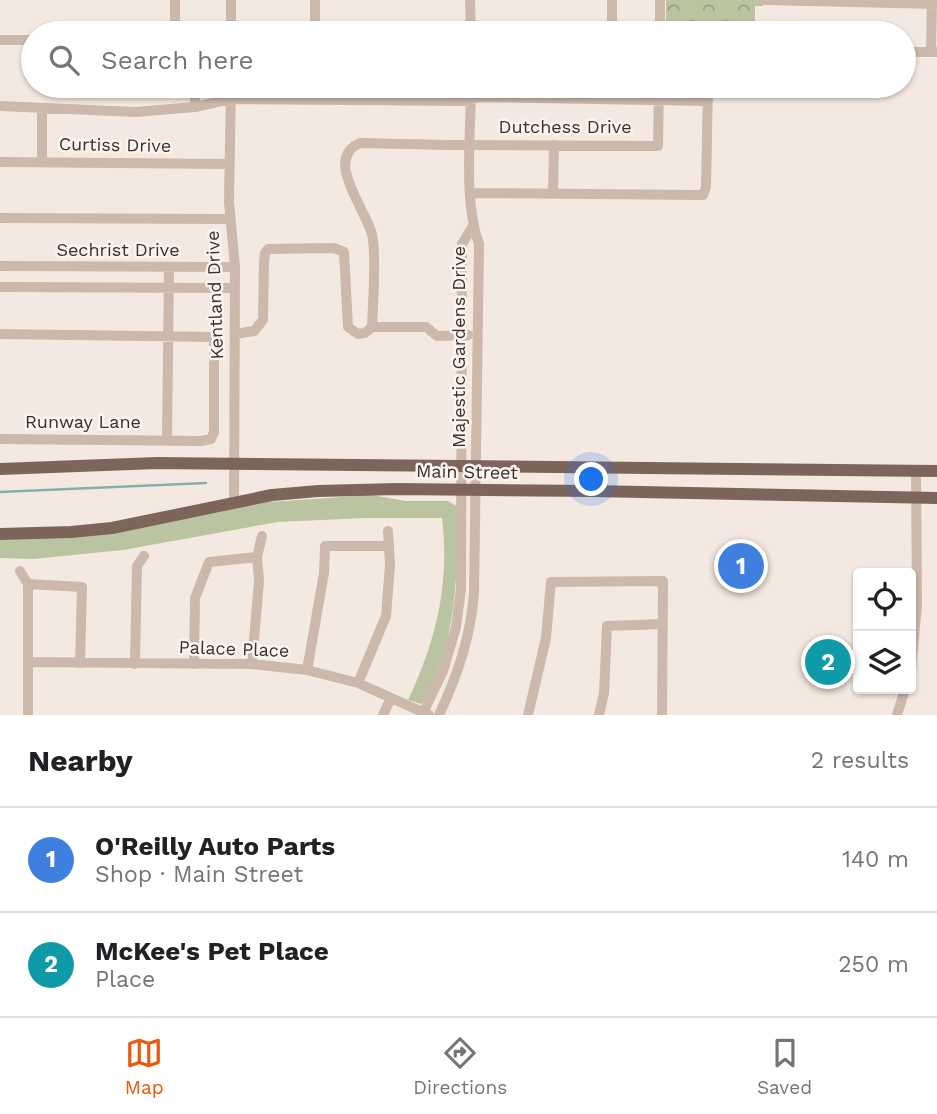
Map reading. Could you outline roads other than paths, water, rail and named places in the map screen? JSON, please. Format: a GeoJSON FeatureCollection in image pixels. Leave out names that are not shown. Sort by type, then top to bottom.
{"type":"FeatureCollection","features":[{"type":"Feature","properties":{"kind":"main road","name":"Main Street"},"geometry":{"type":"LineString","coordinates":[[0,469],[157,463],[937,471]]}},
{"type":"Feature","properties":{"kind":"main road"},"geometry":{"type":"LineString","coordinates":[[654,492],[655,468]]}},
{"type":"Feature","properties":{"kind":"main road","name":"Main Street"},"geometry":{"type":"LineString","coordinates":[[0,534],[112,528],[272,495],[318,491],[654,492],[937,498]]}},
{"type":"Feature","properties":{"kind":"street"},"geometry":{"type":"LineString","coordinates":[[175,0],[175,21]]}},
{"type":"Feature","properties":{"kind":"street"},"geometry":{"type":"LineString","coordinates":[[230,21],[231,0]]}},
{"type":"Feature","properties":{"kind":"street"},"geometry":{"type":"LineString","coordinates":[[315,0],[315,21]]}},
{"type":"Feature","properties":{"kind":"street"},"geometry":{"type":"LineString","coordinates":[[470,0],[471,21]]}},
{"type":"Feature","properties":{"kind":"street"},"geometry":{"type":"LineString","coordinates":[[612,0],[612,21]]}},
{"type":"Feature","properties":{"kind":"street"},"geometry":{"type":"LineString","coordinates":[[660,0],[660,21]]}},
{"type":"Feature","properties":{"kind":"street"},"geometry":{"type":"LineString","coordinates":[[766,1],[933,2],[934,52],[916,52]]}},
{"type":"Feature","properties":{"kind":"street"},"geometry":{"type":"LineString","coordinates":[[0,40],[21,40]]}},
{"type":"Feature","properties":{"kind":"street"},"geometry":{"type":"LineString","coordinates":[[195,98],[195,107]]}},
{"type":"Feature","properties":{"kind":"street"},"geometry":{"type":"LineString","coordinates":[[0,106],[135,112],[195,107],[231,99],[478,98]]}},
{"type":"Feature","properties":{"kind":"street"},"geometry":{"type":"LineString","coordinates":[[470,193],[703,195],[706,187],[708,101],[540,98]]}},
{"type":"Feature","properties":{"kind":"street","name":"Kentland Drive"},"geometry":{"type":"LineString","coordinates":[[231,99],[230,219],[235,267],[234,503]]}},
{"type":"Feature","properties":{"kind":"street","name":"Majestic Gardens Drive"},"geometry":{"type":"LineString","coordinates":[[439,715],[459,672],[472,614],[480,244],[473,226],[470,193],[471,100]]}},
{"type":"Feature","properties":{"kind":"street","name":"Dutchess Drive"},"geometry":{"type":"LineString","coordinates":[[372,327],[373,237],[345,171],[352,146],[360,143],[658,145],[659,100]]}},
{"type":"Feature","properties":{"kind":"street"},"geometry":{"type":"LineString","coordinates":[[42,162],[43,108]]}},
{"type":"Feature","properties":{"kind":"street"},"geometry":{"type":"LineString","coordinates":[[553,194],[554,145]]}},
{"type":"Feature","properties":{"kind":"street","name":"Curtiss Drive"},"geometry":{"type":"LineString","coordinates":[[0,162],[229,164]]}},
{"type":"Feature","properties":{"kind":"street"},"geometry":{"type":"LineString","coordinates":[[0,218],[230,219]]}},
{"type":"Feature","properties":{"kind":"street","name":"Majestic Gardens Drive"},"geometry":{"type":"LineString","coordinates":[[425,714],[443,671],[456,627],[461,589],[462,244],[473,226]]}},
{"type":"Feature","properties":{"kind":"street"},"geometry":{"type":"LineString","coordinates":[[235,334],[254,331],[263,320],[264,262],[268,248],[334,248],[344,252],[346,258],[348,327],[358,334],[365,333],[372,327],[426,327],[437,336],[478,335]]}},
{"type":"Feature","properties":{"kind":"street","name":"Sechrist Drive"},"geometry":{"type":"LineString","coordinates":[[0,266],[235,267]]}},
{"type":"Feature","properties":{"kind":"street"},"geometry":{"type":"LineString","coordinates":[[167,440],[169,268]]}},
{"type":"Feature","properties":{"kind":"street"},"geometry":{"type":"LineString","coordinates":[[0,287],[235,288]]}},
{"type":"Feature","properties":{"kind":"street"},"geometry":{"type":"LineString","coordinates":[[0,334],[168,337]]}},
{"type":"Feature","properties":{"kind":"street","name":"Runway Lane"},"geometry":{"type":"LineString","coordinates":[[0,439],[211,439],[214,432],[214,337],[168,337]]}},
{"type":"Feature","properties":{"kind":"street"},"geometry":{"type":"LineString","coordinates":[[915,631],[918,606],[916,471]]}},
{"type":"Feature","properties":{"kind":"street"},"geometry":{"type":"LineString","coordinates":[[358,683],[386,616],[389,578],[388,531]]}},
{"type":"Feature","properties":{"kind":"street"},"geometry":{"type":"LineString","coordinates":[[252,664],[259,581],[257,557],[262,536]]}},
{"type":"Feature","properties":{"kind":"street"},"geometry":{"type":"LineString","coordinates":[[307,670],[322,584],[325,546],[389,546]]}},
{"type":"Feature","properties":{"kind":"street"},"geometry":{"type":"LineString","coordinates":[[135,664],[137,566],[144,556]]}},
{"type":"Feature","properties":{"kind":"street"},"geometry":{"type":"LineString","coordinates":[[194,664],[195,598],[209,562],[257,557]]}},
{"type":"Feature","properties":{"kind":"street"},"geometry":{"type":"LineString","coordinates":[[20,571],[29,584],[28,715]]}},
{"type":"Feature","properties":{"kind":"street"},"geometry":{"type":"LineString","coordinates":[[528,715],[546,638],[551,582],[663,581],[663,715]]}},
{"type":"Feature","properties":{"kind":"street"},"geometry":{"type":"LineString","coordinates":[[29,584],[82,587],[80,663]]}},
{"type":"Feature","properties":{"kind":"street"},"geometry":{"type":"LineString","coordinates":[[599,715],[604,693],[607,626],[663,624]]}},
{"type":"Feature","properties":{"kind":"street","name":"Palace Place"},"geometry":{"type":"LineString","coordinates":[[28,662],[252,664],[307,670],[358,683],[425,714]]}},
{"type":"Feature","properties":{"kind":"street"},"geometry":{"type":"LineString","coordinates":[[897,715],[903,694]]}},
{"type":"Feature","properties":{"kind":"street"},"geometry":{"type":"LineString","coordinates":[[383,715],[391,698]]}},
{"type":"Feature","properties":{"kind":"waterway"},"geometry":{"type":"LineString","coordinates":[[0,492],[206,483]]}},
{"type":"Feature","properties":{"kind":"place","name":"O'Reilly Auto Parts"},"geometry":{"type":"Point","coordinates":[741,566]}},
{"type":"Feature","properties":{"kind":"place","name":"McKee's Pet Place"},"geometry":{"type":"Point","coordinates":[828,662]}}]}
